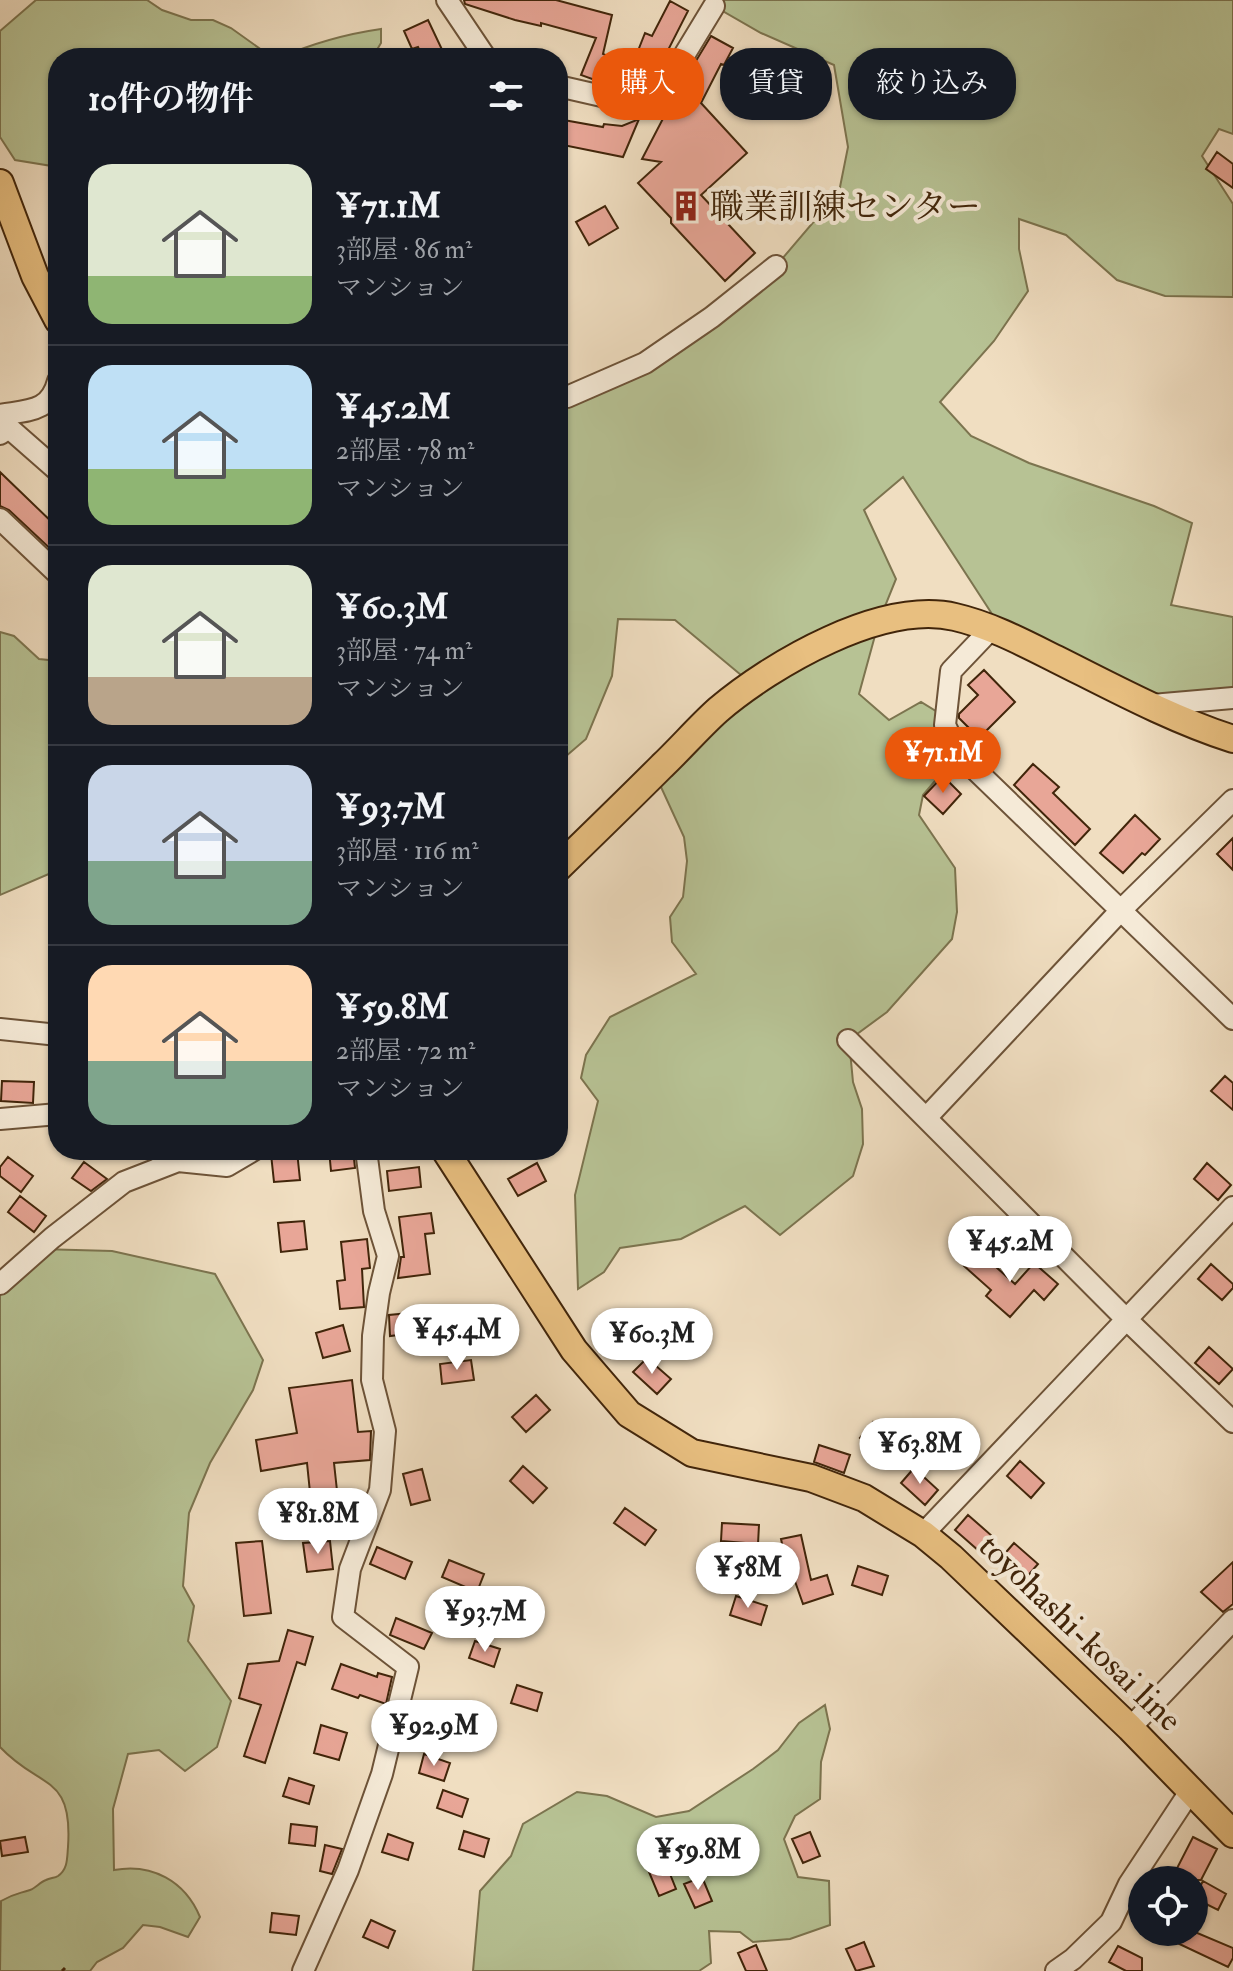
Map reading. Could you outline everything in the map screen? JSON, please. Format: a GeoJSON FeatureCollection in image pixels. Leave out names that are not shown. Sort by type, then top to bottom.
{"type":"FeatureCollection","features":[{"type":"Feature","properties":{"kind":"main road"},"geometry":{"type":"LineString","coordinates":[[0,183],[35,276],[48,301]]}},
{"type":"Feature","properties":{"kind":"main road"},"geometry":{"type":"LineString","coordinates":[[568,858],[718,711],[753,685],[823,643],[879,621],[905,615],[955,617],[991,629],[1148,706],[1233,739]]}},
{"type":"Feature","properties":{"kind":"main road","name":"toyohashi-kosai line"},"geometry":{"type":"LineString","coordinates":[[451,1160],[574,1350],[629,1414],[692,1453],[811,1478],[864,1498],[923,1534],[1130,1728],[1233,1834]]}},
{"type":"Feature","properties":{"kind":"street"},"geometry":{"type":"LineString","coordinates":[[447,0],[479,48]]}},
{"type":"Feature","properties":{"kind":"street"},"geometry":{"type":"LineString","coordinates":[[568,88],[628,102],[663,90],[714,6]]}},
{"type":"Feature","properties":{"kind":"street"},"geometry":{"type":"LineString","coordinates":[[568,397],[645,363],[712,317],[776,266]]}},
{"type":"Feature","properties":{"kind":"street"},"geometry":{"type":"LineString","coordinates":[[0,415],[48,402]]}},
{"type":"Feature","properties":{"kind":"street"},"geometry":{"type":"LineString","coordinates":[[0,434],[9,428],[48,462]]}},
{"type":"Feature","properties":{"kind":"street"},"geometry":{"type":"LineString","coordinates":[[0,519],[48,565]]}},
{"type":"Feature","properties":{"kind":"street"},"geometry":{"type":"LineString","coordinates":[[991,629],[951,671],[945,725],[958,753],[1233,1019]]}},
{"type":"Feature","properties":{"kind":"street"},"geometry":{"type":"LineString","coordinates":[[1148,706],[1233,698]]}},
{"type":"Feature","properties":{"kind":"street"},"geometry":{"type":"LineString","coordinates":[[927,1117],[1122,909],[1233,800]]}},
{"type":"Feature","properties":{"kind":"street"},"geometry":{"type":"LineString","coordinates":[[0,1029],[48,1034]]}},
{"type":"Feature","properties":{"kind":"street"},"geometry":{"type":"LineString","coordinates":[[848,1040],[1233,1422]]}},
{"type":"Feature","properties":{"kind":"street"},"geometry":{"type":"LineString","coordinates":[[0,1119],[48,1115]]}},
{"type":"Feature","properties":{"kind":"street"},"geometry":{"type":"LineString","coordinates":[[0,1284],[52,1238],[124,1182],[178,1161],[227,1166],[237,1160]]}},
{"type":"Feature","properties":{"kind":"street"},"geometry":{"type":"LineString","coordinates":[[303,1971],[348,1870],[382,1774],[408,1667],[343,1617],[350,1569],[380,1490],[385,1431],[372,1380],[377,1307],[388,1256],[374,1211],[367,1160]]}},
{"type":"Feature","properties":{"kind":"street"},"geometry":{"type":"LineString","coordinates":[[923,1534],[1233,1207]]}},
{"type":"Feature","properties":{"kind":"street"},"geometry":{"type":"LineString","coordinates":[[1130,1728],[1233,1620]]}},
{"type":"Feature","properties":{"kind":"street"},"geometry":{"type":"LineString","coordinates":[[1072,1967],[1111,1922],[1129,1884],[1191,1790]]}},
{"type":"Feature","properties":{"kind":"green space"},"geometry":{"type":"Polygon","coordinates":[[[36,0],[147,0],[162,10],[191,20],[213,20],[231,28],[259,48],[48,48],[48,165],[15,160],[0,137],[0,31],[36,0]]]}},
{"type":"Feature","properties":{"kind":"green space"},"geometry":{"type":"Polygon","coordinates":[[[711,0],[1233,0],[1233,134],[1219,129],[1202,156],[1233,204],[1233,297],[1165,296],[1117,280],[1066,235],[1019,219],[1019,249],[1028,291],[994,341],[940,402],[971,436],[1029,463],[1154,506],[1192,523],[1171,605],[1233,617],[1233,698],[1148,706],[1007,637],[903,477],[864,510],[896,579],[879,621],[859,694],[889,720],[921,702],[952,721],[946,768],[923,795],[919,815],[955,868],[957,912],[952,939],[887,1012],[849,1040],[853,1082],[862,1109],[863,1144],[853,1176],[780,1235],[745,1206],[681,1239],[620,1248],[604,1272],[578,1289],[575,1195],[598,1101],[581,1078],[586,1055],[610,1017],[696,974],[672,942],[670,917],[683,897],[687,861],[684,837],[655,774],[753,685],[675,620],[618,619],[612,676],[586,739],[568,754],[568,397],[611,379],[776,266],[839,192],[848,147],[832,64],[832,48],[795,48],[714,6],[711,0]]]}},
{"type":"Feature","properties":{"kind":"green space"},"geometry":{"type":"Polygon","coordinates":[[[381,29],[381,43],[378,48],[304,48],[329,40],[381,29]]]}},
{"type":"Feature","properties":{"kind":"green space"},"geometry":{"type":"Polygon","coordinates":[[[0,632],[14,636],[39,659],[48,660],[48,874],[0,895],[0,632]]]}},
{"type":"Feature","properties":{"kind":"green space"},"geometry":{"type":"Polygon","coordinates":[[[39,1249],[112,1251],[215,1274],[263,1360],[253,1390],[210,1463],[189,1513],[183,1586],[194,1606],[188,1641],[231,1701],[217,1747],[185,1771],[159,1750],[128,1754],[113,1809],[114,1870],[141,1869],[166,1877],[186,1893],[200,1917],[188,1937],[160,1927],[143,1925],[123,1948],[97,1962],[90,1971],[0,1971],[1,1901],[58,1876],[65,1867],[68,1847],[68,1823],[59,1794],[0,1747],[0,1273],[39,1249]]]}},
{"type":"Feature","properties":{"kind":"green space"},"geometry":{"type":"Polygon","coordinates":[[[825,1705],[830,1729],[821,1762],[820,1799],[795,1816],[784,1839],[798,1877],[829,1881],[830,1925],[790,1939],[753,1942],[740,1932],[709,1931],[711,1963],[699,1971],[473,1971],[480,1891],[511,1856],[523,1824],[577,1792],[607,1796],[656,1817],[689,1811],[778,1750],[799,1723],[825,1705]]]}},
{"type":"Feature","properties":{"kind":"building"},"geometry":{"type":"Polygon","coordinates":[[[464,0],[556,0],[612,15],[604,48],[592,48],[592,79],[581,75],[596,38],[541,23],[541,26],[515,20],[465,4],[464,0]]]}},
{"type":"Feature","properties":{"kind":"building"},"geometry":{"type":"Polygon","coordinates":[[[670,1],[688,11],[669,48],[639,48],[645,33],[652,36],[670,1]]]}},
{"type":"Feature","properties":{"kind":"building"},"geometry":{"type":"Polygon","coordinates":[[[428,20],[441,48],[412,48],[404,31],[428,20]]]}},
{"type":"Feature","properties":{"kind":"building","name":"職業訓練センター"},"geometry":{"type":"Polygon","coordinates":[[[711,36],[733,48],[720,48],[720,66],[704,97],[704,48],[711,36]]]}},
{"type":"Feature","properties":{"kind":"building","name":"職業訓練センター"},"geometry":{"type":"Polygon","coordinates":[[[704,106],[747,153],[701,195],[755,253],[725,281],[638,183],[661,162],[642,159],[662,120],[704,120],[704,106]]]}},
{"type":"Feature","properties":{"kind":"building"},"geometry":{"type":"Polygon","coordinates":[[[639,120],[623,157],[568,146],[568,121],[603,127],[604,124],[622,126],[639,120]]]}},
{"type":"Feature","properties":{"kind":"building"},"geometry":{"type":"Polygon","coordinates":[[[1217,152],[1233,164],[1233,188],[1206,169],[1217,152]]]}},
{"type":"Feature","properties":{"kind":"building"},"geometry":{"type":"Polygon","coordinates":[[[605,206],[618,228],[589,245],[576,222],[605,206]]]}},
{"type":"Feature","properties":{"kind":"building"},"geometry":{"type":"Polygon","coordinates":[[[0,472],[48,518],[48,547],[9,510],[0,506],[0,472]]]}},
{"type":"Feature","properties":{"kind":"building"},"geometry":{"type":"Polygon","coordinates":[[[984,670],[1015,702],[979,738],[959,718],[959,714],[978,695],[968,685],[984,670]]]}},
{"type":"Feature","properties":{"kind":"building"},"geometry":{"type":"Polygon","coordinates":[[[1033,764],[1059,787],[1053,793],[1090,829],[1075,845],[1014,785],[1033,764]]]}},
{"type":"Feature","properties":{"kind":"building"},"geometry":{"type":"Polygon","coordinates":[[[943,776],[961,794],[943,814],[924,796],[943,776]]]}},
{"type":"Feature","properties":{"kind":"building"},"geometry":{"type":"Polygon","coordinates":[[[1135,815],[1160,839],[1123,873],[1100,853],[1135,815]]]}},
{"type":"Feature","properties":{"kind":"building"},"geometry":{"type":"Polygon","coordinates":[[[1233,838],[1233,870],[1217,854],[1233,838]]]}},
{"type":"Feature","properties":{"kind":"building"},"geometry":{"type":"Polygon","coordinates":[[[1225,1076],[1233,1083],[1233,1110],[1211,1091],[1225,1076]]]}},
{"type":"Feature","properties":{"kind":"building"},"geometry":{"type":"Polygon","coordinates":[[[2,1081],[34,1082],[33,1103],[1,1101],[2,1081]]]}},
{"type":"Feature","properties":{"kind":"building"},"geometry":{"type":"Polygon","coordinates":[[[8,1157],[33,1176],[21,1192],[0,1176],[0,1167],[8,1157]]]}},
{"type":"Feature","properties":{"kind":"building"},"geometry":{"type":"Polygon","coordinates":[[[272,1160],[298,1160],[300,1180],[274,1182],[272,1160]]]}},
{"type":"Feature","properties":{"kind":"building"},"geometry":{"type":"Polygon","coordinates":[[[330,1160],[354,1160],[355,1168],[331,1171],[330,1160]]]}},
{"type":"Feature","properties":{"kind":"building"},"geometry":{"type":"Polygon","coordinates":[[[84,1162],[107,1179],[91,1191],[72,1178],[84,1162]]]}},
{"type":"Feature","properties":{"kind":"building"},"geometry":{"type":"Polygon","coordinates":[[[537,1163],[546,1181],[518,1196],[508,1179],[537,1163]]]}},
{"type":"Feature","properties":{"kind":"building"},"geometry":{"type":"Polygon","coordinates":[[[1207,1163],[1231,1185],[1218,1200],[1194,1179],[1207,1163]]]}},
{"type":"Feature","properties":{"kind":"building"},"geometry":{"type":"Polygon","coordinates":[[[419,1167],[421,1187],[389,1191],[387,1171],[419,1167]]]}},
{"type":"Feature","properties":{"kind":"building"},"geometry":{"type":"Polygon","coordinates":[[[20,1196],[46,1216],[34,1232],[8,1212],[20,1196]]]}},
{"type":"Feature","properties":{"kind":"building"},"geometry":{"type":"Polygon","coordinates":[[[431,1213],[434,1233],[425,1234],[430,1274],[398,1278],[401,1257],[404,1257],[399,1217],[431,1213]]]}},
{"type":"Feature","properties":{"kind":"building"},"geometry":{"type":"Polygon","coordinates":[[[304,1221],[307,1249],[281,1252],[278,1223],[304,1221]]]}},
{"type":"Feature","properties":{"kind":"building"},"geometry":{"type":"Polygon","coordinates":[[[367,1239],[370,1268],[362,1269],[364,1307],[340,1309],[337,1281],[345,1280],[341,1242],[367,1239]]]}},
{"type":"Feature","properties":{"kind":"building"},"geometry":{"type":"Polygon","coordinates":[[[977,1250],[1015,1284],[1034,1263],[1058,1284],[1044,1300],[1034,1290],[1010,1317],[986,1296],[991,1290],[964,1266],[977,1250]]]}},
{"type":"Feature","properties":{"kind":"building"},"geometry":{"type":"Polygon","coordinates":[[[1211,1264],[1233,1284],[1222,1300],[1198,1279],[1211,1264]]]}},
{"type":"Feature","properties":{"kind":"building"},"geometry":{"type":"Polygon","coordinates":[[[420,1312],[422,1332],[390,1336],[389,1315],[420,1312]]]}},
{"type":"Feature","properties":{"kind":"building"},"geometry":{"type":"Polygon","coordinates":[[[343,1325],[350,1351],[323,1358],[316,1333],[343,1325]]]}},
{"type":"Feature","properties":{"kind":"building"},"geometry":{"type":"Polygon","coordinates":[[[1209,1347],[1233,1369],[1219,1384],[1195,1363],[1209,1347]]]}},
{"type":"Feature","properties":{"kind":"building"},"geometry":{"type":"Polygon","coordinates":[[[647,1358],[671,1379],[657,1394],[633,1372],[647,1358]]]}},
{"type":"Feature","properties":{"kind":"building"},"geometry":{"type":"Polygon","coordinates":[[[471,1360],[474,1380],[442,1384],[440,1364],[471,1360]]]}},
{"type":"Feature","properties":{"kind":"building"},"geometry":{"type":"Polygon","coordinates":[[[352,1380],[358,1432],[371,1431],[370,1460],[334,1463],[339,1509],[312,1512],[307,1463],[261,1471],[256,1440],[297,1433],[289,1388],[352,1380]]]}},
{"type":"Feature","properties":{"kind":"building"},"geometry":{"type":"Polygon","coordinates":[[[536,1395],[550,1410],[526,1432],[512,1417],[536,1395]]]}},
{"type":"Feature","properties":{"kind":"building"},"geometry":{"type":"Polygon","coordinates":[[[873,1422],[897,1444],[884,1459],[860,1438],[873,1422]]]}},
{"type":"Feature","properties":{"kind":"building"},"geometry":{"type":"Polygon","coordinates":[[[819,1445],[850,1455],[844,1473],[814,1462],[819,1445]]]}},
{"type":"Feature","properties":{"kind":"building"},"geometry":{"type":"Polygon","coordinates":[[[1020,1461],[1044,1483],[1031,1498],[1007,1476],[1020,1461]]]}},
{"type":"Feature","properties":{"kind":"building"},"geometry":{"type":"Polygon","coordinates":[[[523,1466],[547,1488],[533,1503],[510,1481],[523,1466]]]}},
{"type":"Feature","properties":{"kind":"building"},"geometry":{"type":"Polygon","coordinates":[[[914,1468],[938,1490],[925,1505],[901,1483],[914,1468]]]}},
{"type":"Feature","properties":{"kind":"building"},"geometry":{"type":"Polygon","coordinates":[[[422,1469],[430,1500],[411,1505],[403,1474],[422,1469]]]}},
{"type":"Feature","properties":{"kind":"building"},"geometry":{"type":"Polygon","coordinates":[[[625,1508],[656,1530],[645,1545],[614,1523],[625,1508]]]}},
{"type":"Feature","properties":{"kind":"building"},"geometry":{"type":"Polygon","coordinates":[[[968,1515],[992,1536],[979,1551],[955,1530],[968,1515]]]}},
{"type":"Feature","properties":{"kind":"building"},"geometry":{"type":"Polygon","coordinates":[[[722,1523],[759,1525],[758,1544],[721,1541],[722,1523]]]}},
{"type":"Feature","properties":{"kind":"building"},"geometry":{"type":"Polygon","coordinates":[[[801,1535],[811,1580],[827,1575],[833,1594],[803,1604],[791,1570],[788,1570],[781,1539],[801,1535]]]}},
{"type":"Feature","properties":{"kind":"building"},"geometry":{"type":"Polygon","coordinates":[[[262,1541],[271,1613],[244,1616],[236,1543],[262,1541]]]}},
{"type":"Feature","properties":{"kind":"building"},"geometry":{"type":"Polygon","coordinates":[[[330,1541],[333,1569],[307,1572],[303,1543],[330,1541]]]}},
{"type":"Feature","properties":{"kind":"building"},"geometry":{"type":"Polygon","coordinates":[[[1014,1543],[1038,1564],[1025,1579],[1001,1558],[1014,1543]]]}},
{"type":"Feature","properties":{"kind":"building"},"geometry":{"type":"Polygon","coordinates":[[[377,1547],[412,1562],[405,1579],[370,1564],[377,1547]]]}},
{"type":"Feature","properties":{"kind":"building"},"geometry":{"type":"Polygon","coordinates":[[[449,1560],[484,1574],[477,1592],[442,1577],[449,1560]]]}},
{"type":"Feature","properties":{"kind":"building"},"geometry":{"type":"Polygon","coordinates":[[[1233,1562],[1233,1604],[1223,1612],[1201,1592],[1233,1562]]]}},
{"type":"Feature","properties":{"kind":"building"},"geometry":{"type":"Polygon","coordinates":[[[858,1566],[888,1576],[882,1595],[852,1585],[858,1566]]]}},
{"type":"Feature","properties":{"kind":"building"},"geometry":{"type":"Polygon","coordinates":[[[736,1596],[767,1606],[761,1625],[730,1615],[736,1596]]]}},
{"type":"Feature","properties":{"kind":"building"},"geometry":{"type":"Polygon","coordinates":[[[396,1618],[432,1633],[424,1649],[390,1635],[396,1618]]]}},
{"type":"Feature","properties":{"kind":"building"},"geometry":{"type":"Polygon","coordinates":[[[288,1630],[313,1637],[305,1665],[297,1662],[265,1763],[244,1756],[261,1705],[239,1698],[248,1664],[279,1661],[288,1630]]]}},
{"type":"Feature","properties":{"kind":"building"},"geometry":{"type":"Polygon","coordinates":[[[475,1641],[500,1649],[494,1667],[469,1658],[475,1641]]]}},
{"type":"Feature","properties":{"kind":"building"},"geometry":{"type":"Polygon","coordinates":[[[341,1664],[377,1677],[378,1673],[392,1677],[386,1704],[332,1689],[341,1664]]]}},
{"type":"Feature","properties":{"kind":"building"},"geometry":{"type":"Polygon","coordinates":[[[517,1685],[542,1693],[537,1711],[511,1703],[517,1685]]]}},
{"type":"Feature","properties":{"kind":"building"},"geometry":{"type":"Polygon","coordinates":[[[321,1725],[347,1733],[339,1760],[314,1753],[321,1725]]]}},
{"type":"Feature","properties":{"kind":"building"},"geometry":{"type":"Polygon","coordinates":[[[424,1754],[450,1763],[444,1781],[419,1773],[424,1754]]]}},
{"type":"Feature","properties":{"kind":"building"},"geometry":{"type":"Polygon","coordinates":[[[289,1778],[314,1786],[309,1804],[283,1796],[289,1778]]]}},
{"type":"Feature","properties":{"kind":"building"},"geometry":{"type":"Polygon","coordinates":[[[443,1790],[468,1799],[462,1817],[437,1808],[443,1790]]]}},
{"type":"Feature","properties":{"kind":"building"},"geometry":{"type":"Polygon","coordinates":[[[291,1824],[317,1827],[315,1846],[289,1843],[291,1824]]]}},
{"type":"Feature","properties":{"kind":"building"},"geometry":{"type":"Polygon","coordinates":[[[464,1831],[489,1839],[484,1857],[459,1849],[464,1831]]]}},
{"type":"Feature","properties":{"kind":"building"},"geometry":{"type":"Polygon","coordinates":[[[810,1832],[820,1856],[803,1863],[792,1839],[810,1832]]]}},
{"type":"Feature","properties":{"kind":"building"},"geometry":{"type":"Polygon","coordinates":[[[388,1834],[413,1843],[408,1860],[382,1852],[388,1834]]]}},
{"type":"Feature","properties":{"kind":"building"},"geometry":{"type":"Polygon","coordinates":[[[25,1837],[28,1852],[2,1856],[0,1841],[25,1837]]]}},
{"type":"Feature","properties":{"kind":"building"},"geometry":{"type":"Polygon","coordinates":[[[1193,1837],[1217,1849],[1208,1866],[1178,1866],[1193,1837]]]}},
{"type":"Feature","properties":{"kind":"building"},"geometry":{"type":"Polygon","coordinates":[[[325,1845],[342,1849],[332,1874],[320,1871],[325,1845]]]}},
{"type":"Feature","properties":{"kind":"building"},"geometry":{"type":"Polygon","coordinates":[[[666,1864],[676,1889],[659,1896],[649,1872],[666,1864]]]}},
{"type":"Feature","properties":{"kind":"building"},"geometry":{"type":"Polygon","coordinates":[[[702,1877],[712,1901],[695,1908],[684,1884],[702,1877]]]}},
{"type":"Feature","properties":{"kind":"building"},"geometry":{"type":"Polygon","coordinates":[[[1208,1884],[1226,1894],[1218,1910],[1208,1905],[1208,1884]]]}},
{"type":"Feature","properties":{"kind":"building"},"geometry":{"type":"Polygon","coordinates":[[[272,1913],[299,1916],[296,1935],[270,1932],[272,1913]]]}},
{"type":"Feature","properties":{"kind":"building"},"geometry":{"type":"Polygon","coordinates":[[[371,1920],[395,1931],[388,1948],[363,1937],[371,1920]]]}},
{"type":"Feature","properties":{"kind":"building"},"geometry":{"type":"Polygon","coordinates":[[[1208,1937],[1233,1948],[1233,1958],[1228,1967],[1184,1946],[1208,1946],[1208,1937]]]}},
{"type":"Feature","properties":{"kind":"building"},"geometry":{"type":"Polygon","coordinates":[[[864,1942],[874,1966],[856,1971],[846,1949],[864,1942]]]}},
{"type":"Feature","properties":{"kind":"building"},"geometry":{"type":"Polygon","coordinates":[[[756,1945],[767,1971],[746,1971],[738,1953],[756,1945]]]}},
{"type":"Feature","properties":{"kind":"building"},"geometry":{"type":"Polygon","coordinates":[[[1118,1946],[1142,1958],[1142,1971],[1126,1971],[1109,1962],[1118,1946]]]}},
{"type":"Feature","properties":{"kind":"place","name":"職業訓練センター"},"geometry":{"type":"Point","coordinates":[686,206]}}]}
